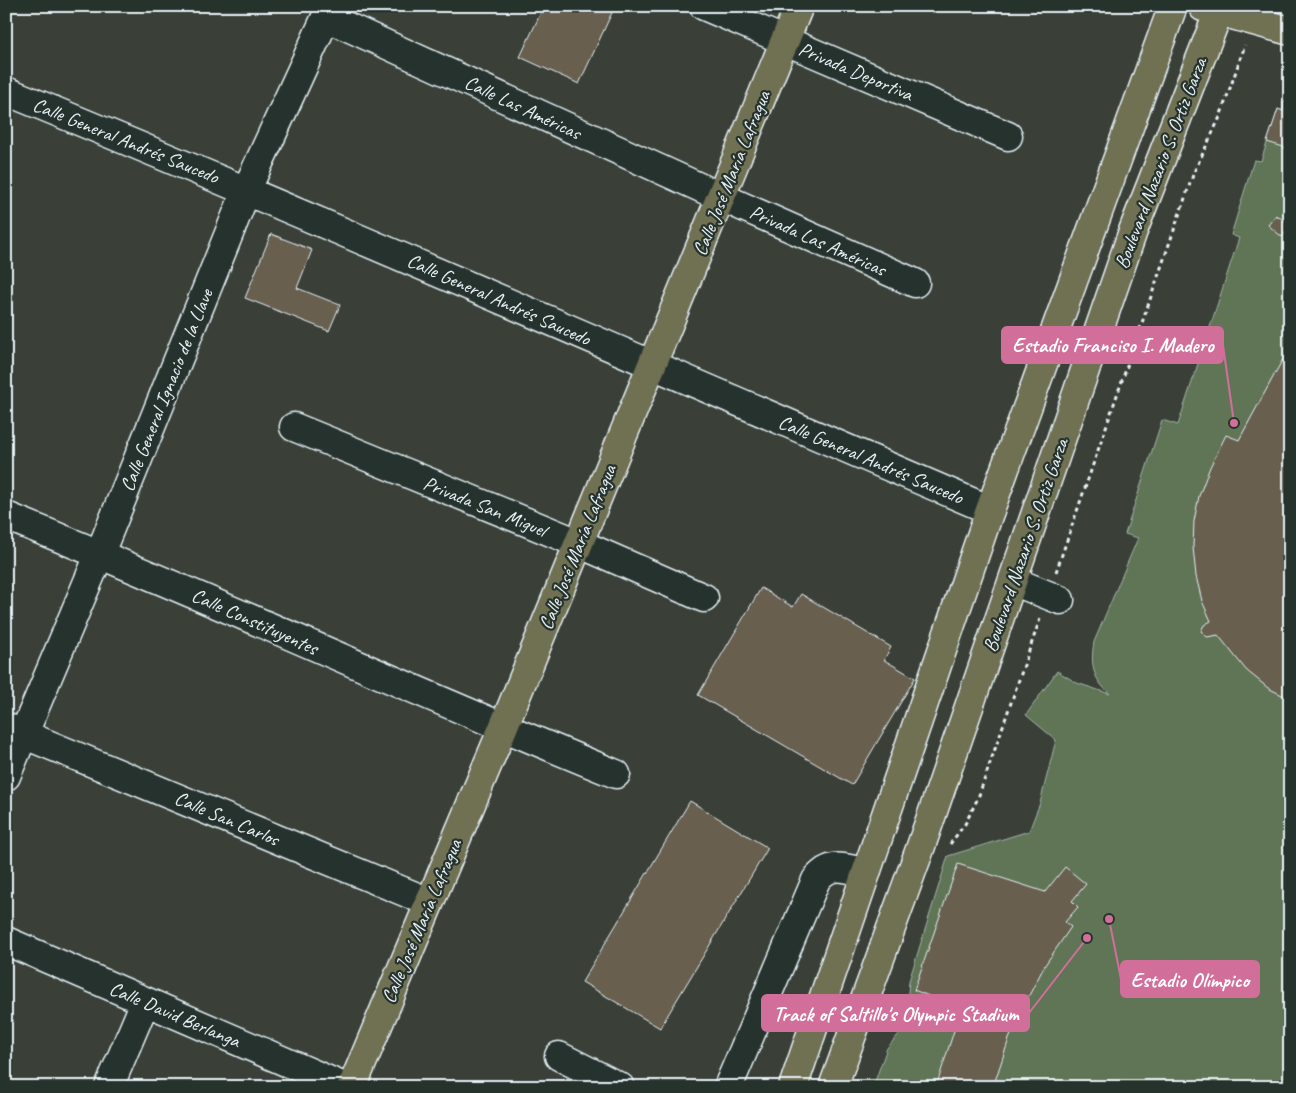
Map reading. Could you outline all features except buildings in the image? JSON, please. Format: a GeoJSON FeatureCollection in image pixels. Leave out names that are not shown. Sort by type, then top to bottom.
{"type":"FeatureCollection","features":[{"type":"Feature","properties":{"kind":"main road","name":"Calle José María Lafragua"},"geometry":{"type":"LineString","coordinates":[[352,1087],[503,728],[799,6]]}},
{"type":"Feature","properties":{"kind":"main road","name":"Boulevard Nazario S. Ortiz Garza"},"geometry":{"type":"LineString","coordinates":[[793,1087],[990,510],[1174,6]]}},
{"type":"Feature","properties":{"kind":"main road","name":"Boulevard Nazario S. Ortiz Garza"},"geometry":{"type":"LineString","coordinates":[[833,1087],[920,849],[1133,231],[1215,8]]}},
{"type":"Feature","properties":{"kind":"main road"},"geometry":{"type":"LineString","coordinates":[[1215,8],[1290,31]]}},
{"type":"Feature","properties":{"kind":"street","name":"Privada Deportiva"},"geometry":{"type":"LineString","coordinates":[[704,6],[1008,136]]}},
{"type":"Feature","properties":{"kind":"street","name":"Calle General Ignacio de la Llave"},"geometry":{"type":"LineString","coordinates":[[6,776],[15,730],[100,554],[247,189],[329,12]]}},
{"type":"Feature","properties":{"kind":"street","name":"Calle Las Américas"},"geometry":{"type":"LineString","coordinates":[[329,12],[720,197]]}},
{"type":"Feature","properties":{"kind":"street","name":"Calle General Andrés Saucedo"},"geometry":{"type":"LineString","coordinates":[[6,91],[247,189],[990,510]]}},
{"type":"Feature","properties":{"kind":"street","name":"Privada Las Américas"},"geometry":{"type":"LineString","coordinates":[[720,197],[916,283]]}},
{"type":"Feature","properties":{"kind":"street","name":"Privada San Miguel"},"geometry":{"type":"LineString","coordinates":[[294,427],[704,598]]}},
{"type":"Feature","properties":{"kind":"street","name":"Calle Constituyentes"},"geometry":{"type":"LineString","coordinates":[[6,516],[100,554],[503,728],[616,774]]}},
{"type":"Feature","properties":{"kind":"street"},"geometry":{"type":"LineString","coordinates":[[1013,581],[1054,598]]}},
{"type":"Feature","properties":{"kind":"street","name":"Calle San Carlos"},"geometry":{"type":"LineString","coordinates":[[15,730],[429,902]]}},
{"type":"Feature","properties":{"kind":"street"},"geometry":{"type":"LineString","coordinates":[[728,1087],[816,880],[824,870],[836,867],[866,873]]}},
{"type":"Feature","properties":{"kind":"street","name":"Calle David Berlanga"},"geometry":{"type":"LineString","coordinates":[[6,941],[344,1087]]}},
{"type":"Feature","properties":{"kind":"street"},"geometry":{"type":"LineString","coordinates":[[109,1087],[145,1002]]}},
{"type":"Feature","properties":{"kind":"street"},"geometry":{"type":"LineString","coordinates":[[559,1056],[620,1087]]}},
{"type":"Feature","properties":{"kind":"path"},"geometry":{"type":"LineString","coordinates":[[948,846],[965,824],[978,798],[1054,598],[1194,172],[1220,116],[1253,19]]}},
{"type":"Feature","properties":{"kind":"green space"},"geometry":{"type":"Polygon","coordinates":[[[1285,100],[1290,100],[1290,1087],[873,1087],[887,1048],[905,1027],[909,981],[948,856],[1029,831],[1040,803],[1056,740],[1026,715],[1057,671],[1077,683],[1110,694],[1096,677],[1092,658],[1094,642],[1138,538],[1125,534],[1162,420],[1178,425],[1239,238],[1231,235],[1254,160],[1261,161],[1278,109],[1283,111],[1285,100]]]}},
{"type":"Feature","properties":{"kind":"place","name":"Estadio Franciso I. Madero"},"geometry":{"type":"Point","coordinates":[1234,423]}},
{"type":"Feature","properties":{"kind":"place","name":"Estadio Olímpico"},"geometry":{"type":"Point","coordinates":[1109,919]}},
{"type":"Feature","properties":{"kind":"place","name":"Track of Saltillo's Olympic Stadium"},"geometry":{"type":"Point","coordinates":[1087,938]}}]}
